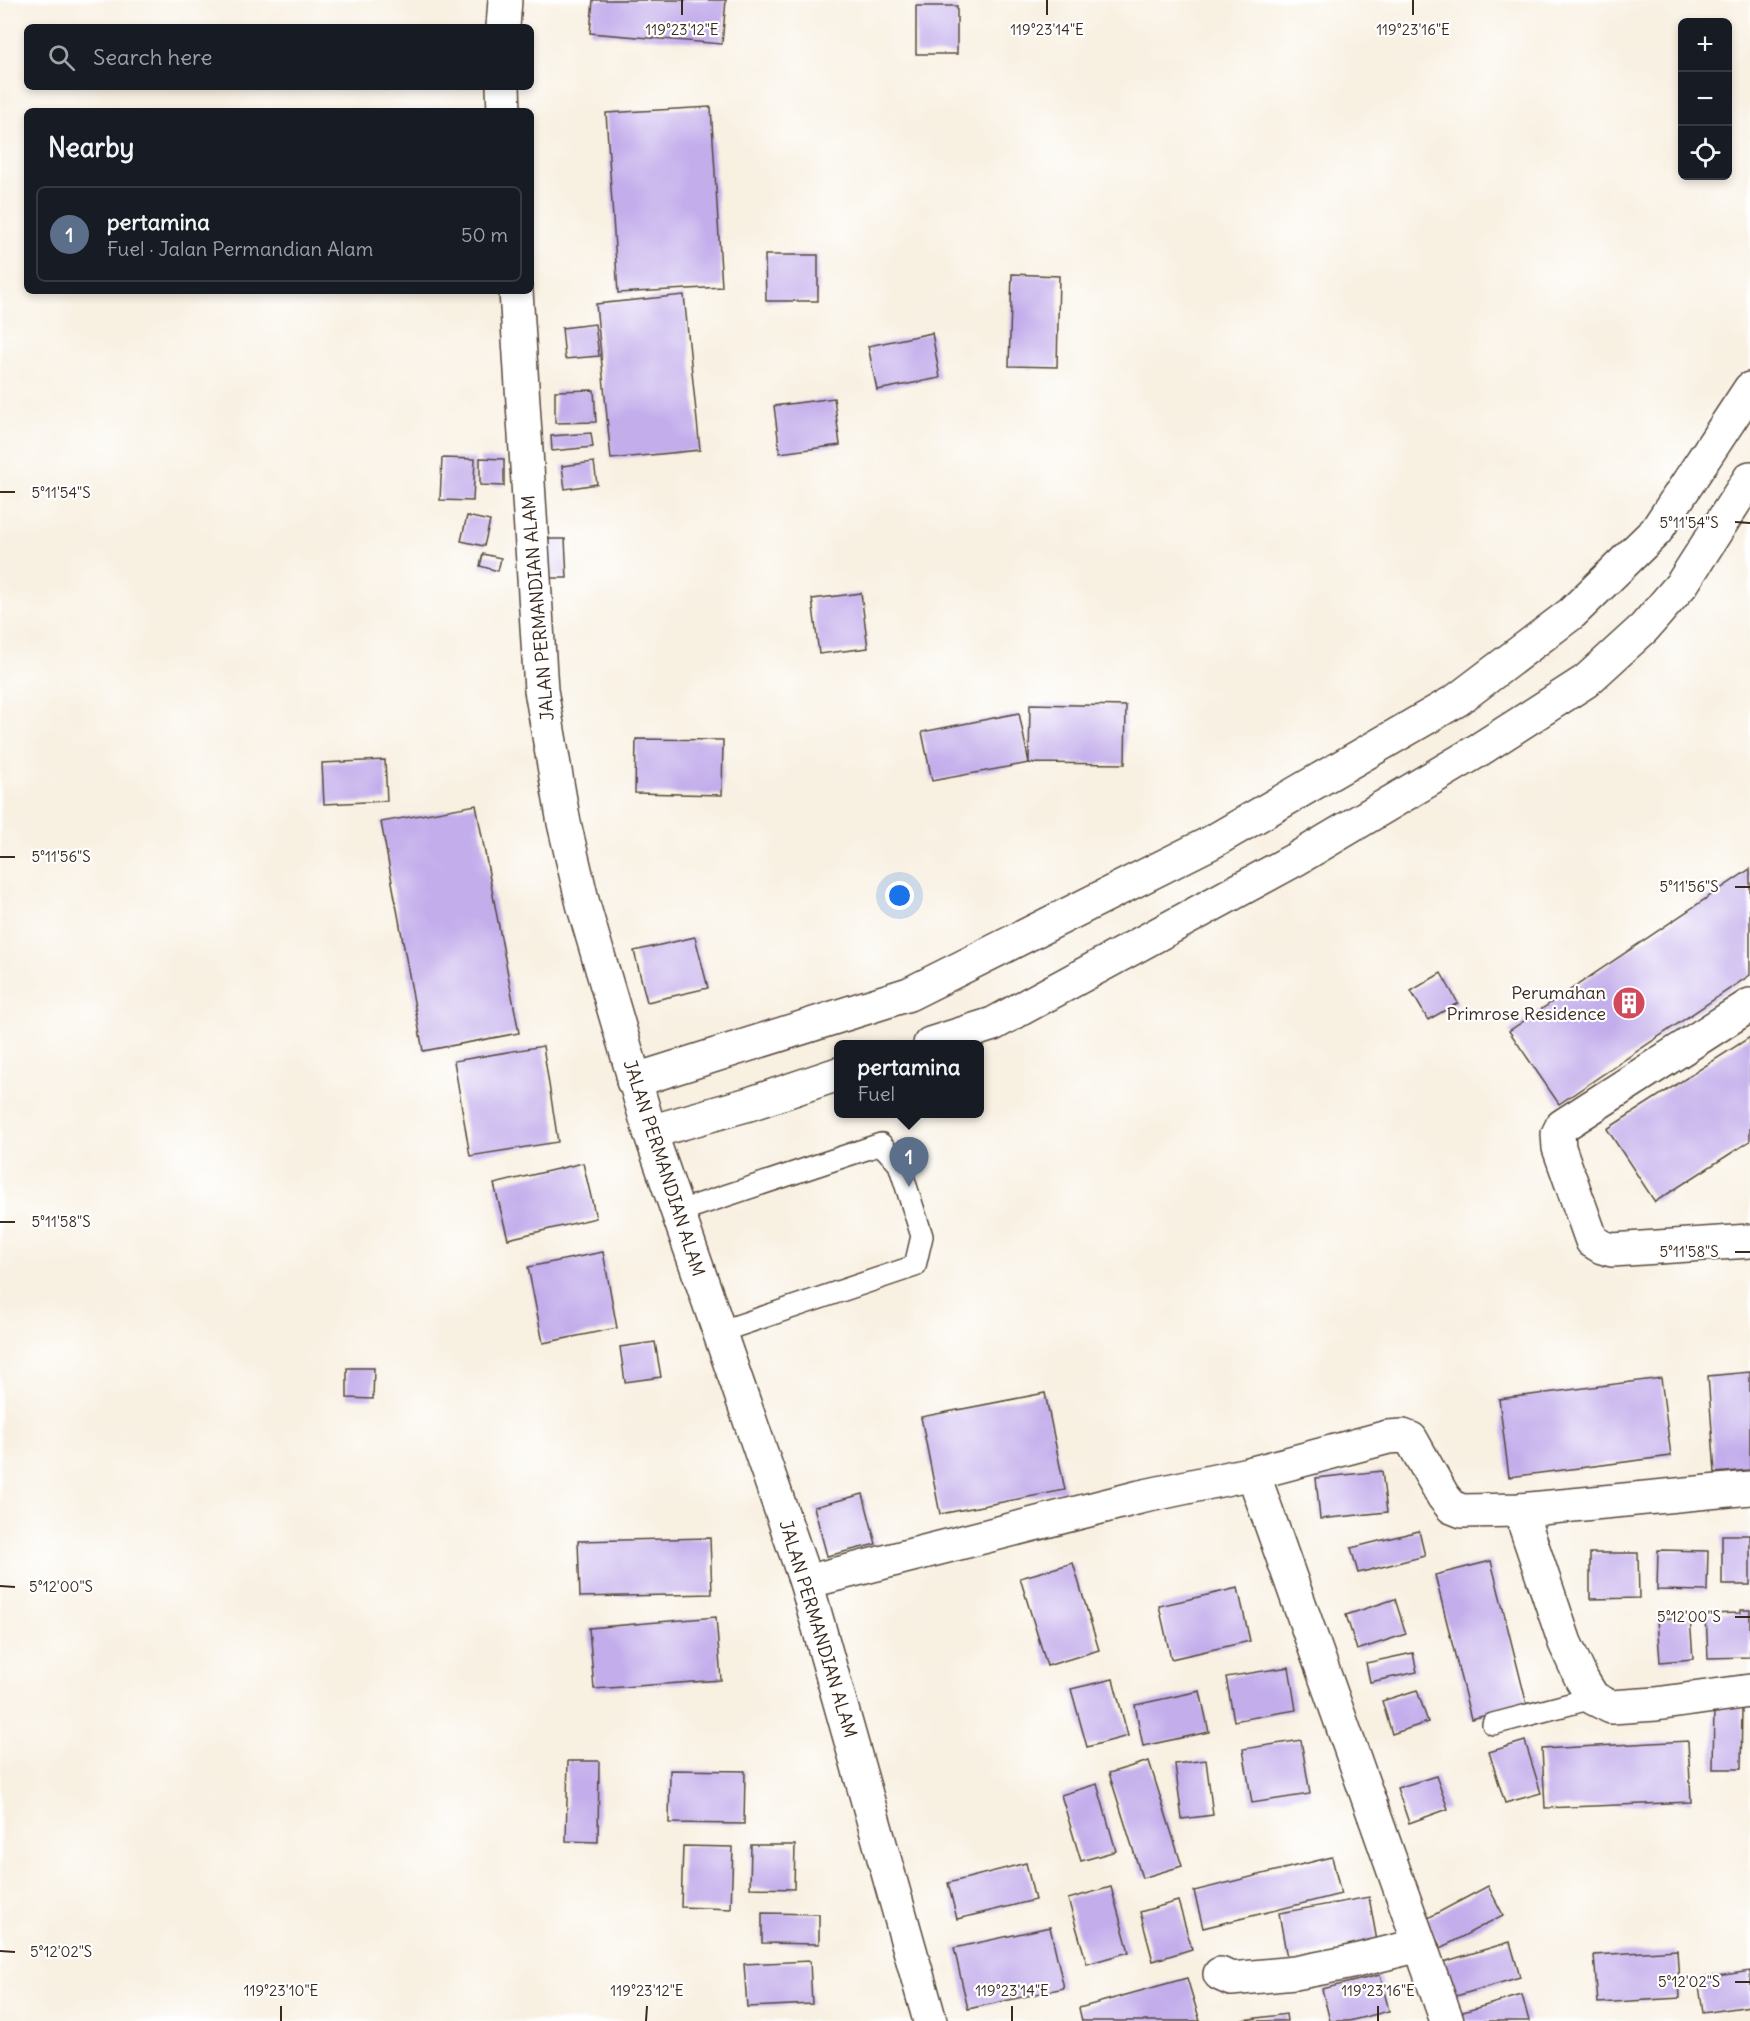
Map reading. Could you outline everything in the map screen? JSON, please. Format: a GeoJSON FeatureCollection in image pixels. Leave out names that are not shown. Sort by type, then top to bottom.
{"type":"FeatureCollection","features":[{"type":"Feature","properties":{"kind":"street"},"geometry":{"type":"LineString","coordinates":[[502,24],[504,0]]}},
{"type":"Feature","properties":{"kind":"street"},"geometry":{"type":"LineString","coordinates":[[503,90],[504,108]]}},
{"type":"Feature","properties":{"kind":"street","name":"JALAN PERMANDIAN ALAM"},"geometry":{"type":"LineString","coordinates":[[516,294],[541,690],[564,824],[583,904],[633,1082],[806,1581],[930,2021]]}},
{"type":"Feature","properties":{"kind":"street"},"geometry":{"type":"LineString","coordinates":[[633,1082],[909,994],[1212,842],[1457,700],[1572,613],[1656,531],[1750,389]]}},
{"type":"Feature","properties":{"kind":"street"},"geometry":{"type":"LineString","coordinates":[[943,1040],[993,1024],[1296,859],[1474,753],[1586,681],[1644,628],[1682,584],[1750,478]]}},
{"type":"Feature","properties":{"kind":"street"},"geometry":{"type":"LineString","coordinates":[[1750,1005],[1562,1126],[1558,1134],[1559,1148],[1592,1241],[1602,1247],[1612,1250],[1750,1241]]}},
{"type":"Feature","properties":{"kind":"street"},"geometry":{"type":"LineString","coordinates":[[650,1132],[749,1104],[834,1075]]}},
{"type":"Feature","properties":{"kind":"street"},"geometry":{"type":"LineString","coordinates":[[806,1581],[1140,1497],[1253,1473],[1388,1437],[1403,1436],[1411,1439],[1443,1496],[1452,1507],[1462,1511],[1520,1510],[1750,1488]]}},
{"type":"Feature","properties":{"kind":"street"},"geometry":{"type":"LineString","coordinates":[[1253,1473],[1447,2021]]}},
{"type":"Feature","properties":{"kind":"street"},"geometry":{"type":"LineString","coordinates":[[1520,1510],[1565,1643],[1581,1680],[1593,1698],[1611,1707],[1656,1704],[1750,1691]]}},
{"type":"Feature","properties":{"kind":"street"},"geometry":{"type":"LineString","coordinates":[[1220,1974],[1231,1979],[1295,1973],[1420,1945]]}},
{"type":"Feature","properties":{"kind":"lane"},"geometry":{"type":"LineString","coordinates":[[677,1212],[881,1144],[899,1164],[922,1236],[915,1266],[719,1332]]}},
{"type":"Feature","properties":{"kind":"lane"},"geometry":{"type":"LineString","coordinates":[[1492,1724],[1593,1698]]}},
{"type":"Feature","properties":{"kind":"building"},"geometry":{"type":"Polygon","coordinates":[[[593,0],[726,0],[722,44],[590,33],[593,0]]]}},
{"type":"Feature","properties":{"kind":"building"},"geometry":{"type":"Polygon","coordinates":[[[916,6],[957,6],[957,54],[916,54],[916,6]]]}},
{"type":"Feature","properties":{"kind":"building"},"geometry":{"type":"Polygon","coordinates":[[[711,107],[722,287],[618,293],[606,113],[711,107]]]}},
{"type":"Feature","properties":{"kind":"building"},"geometry":{"type":"Polygon","coordinates":[[[765,255],[818,255],[818,301],[766,301],[765,255]]]}},
{"type":"Feature","properties":{"kind":"building"},"geometry":{"type":"Polygon","coordinates":[[[1012,274],[1059,276],[1057,367],[1009,366],[1012,274]]]}},
{"type":"Feature","properties":{"kind":"building"},"geometry":{"type":"Polygon","coordinates":[[[684,295],[700,450],[611,459],[596,304],[684,295]]]}},
{"type":"Feature","properties":{"kind":"building"},"geometry":{"type":"Polygon","coordinates":[[[595,324],[599,356],[565,359],[562,328],[595,324]]]}},
{"type":"Feature","properties":{"kind":"building"},"geometry":{"type":"Polygon","coordinates":[[[932,333],[940,378],[877,390],[868,346],[932,333]]]}},
{"type":"Feature","properties":{"kind":"building"},"geometry":{"type":"Polygon","coordinates":[[[594,390],[596,422],[555,423],[555,391],[594,390]]]}},
{"type":"Feature","properties":{"kind":"building"},"geometry":{"type":"Polygon","coordinates":[[[834,398],[840,445],[780,453],[774,406],[834,398]]]}},
{"type":"Feature","properties":{"kind":"building"},"geometry":{"type":"Polygon","coordinates":[[[591,433],[593,447],[552,451],[551,436],[591,433]]]}},
{"type":"Feature","properties":{"kind":"building"},"geometry":{"type":"Polygon","coordinates":[[[442,458],[475,459],[473,501],[440,500],[442,458]]]}},
{"type":"Feature","properties":{"kind":"building"},"geometry":{"type":"Polygon","coordinates":[[[480,458],[504,459],[504,486],[480,485],[480,458]]]}},
{"type":"Feature","properties":{"kind":"building"},"geometry":{"type":"Polygon","coordinates":[[[594,462],[597,484],[565,489],[562,466],[594,462]]]}},
{"type":"Feature","properties":{"kind":"building"},"geometry":{"type":"Polygon","coordinates":[[[467,516],[490,521],[484,546],[461,541],[467,516]]]}},
{"type":"Feature","properties":{"kind":"building"},"geometry":{"type":"Polygon","coordinates":[[[545,539],[565,539],[567,578],[547,578],[545,539]]]}},
{"type":"Feature","properties":{"kind":"building"},"geometry":{"type":"Polygon","coordinates":[[[483,554],[501,558],[498,571],[480,566],[483,554]]]}},
{"type":"Feature","properties":{"kind":"building"},"geometry":{"type":"Polygon","coordinates":[[[861,593],[868,648],[819,654],[812,599],[861,593]]]}},
{"type":"Feature","properties":{"kind":"building"},"geometry":{"type":"Polygon","coordinates":[[[1030,704],[1126,706],[1125,764],[1029,763],[1030,704]]]}},
{"type":"Feature","properties":{"kind":"building"},"geometry":{"type":"Polygon","coordinates":[[[1019,713],[1029,763],[932,781],[922,732],[1019,713]]]}},
{"type":"Feature","properties":{"kind":"building"},"geometry":{"type":"Polygon","coordinates":[[[636,739],[723,740],[722,795],[635,793],[636,739]]]}},
{"type":"Feature","properties":{"kind":"building"},"geometry":{"type":"Polygon","coordinates":[[[385,760],[387,801],[324,804],[322,763],[385,760]]]}},
{"type":"Feature","properties":{"kind":"building"},"geometry":{"type":"Polygon","coordinates":[[[476,805],[519,1033],[423,1051],[381,822],[476,805]]]}},
{"type":"Feature","properties":{"kind":"building","name":"Perumahan Primrose Residence"},"geometry":{"type":"Polygon","coordinates":[[[1750,869],[1750,975],[1559,1104],[1509,1031],[1750,869]]]}},
{"type":"Feature","properties":{"kind":"building"},"geometry":{"type":"Polygon","coordinates":[[[695,937],[708,988],[647,1002],[634,951],[695,937]]]}},
{"type":"Feature","properties":{"kind":"building"},"geometry":{"type":"Polygon","coordinates":[[[1441,973],[1458,1003],[1428,1020],[1411,991],[1441,973]]]}},
{"type":"Feature","properties":{"kind":"building"},"geometry":{"type":"Polygon","coordinates":[[[1750,1037],[1750,1141],[1655,1202],[1607,1129],[1750,1037]]]}},
{"type":"Feature","properties":{"kind":"building"},"geometry":{"type":"Polygon","coordinates":[[[543,1046],[558,1142],[470,1156],[454,1061],[543,1046]]]}},
{"type":"Feature","properties":{"kind":"building"},"geometry":{"type":"Polygon","coordinates":[[[583,1163],[596,1218],[508,1239],[494,1184],[583,1163]]]}},
{"type":"Feature","properties":{"kind":"building"},"geometry":{"type":"Polygon","coordinates":[[[603,1252],[617,1328],[543,1343],[528,1267],[603,1252]]]}},
{"type":"Feature","properties":{"kind":"building"},"geometry":{"type":"Polygon","coordinates":[[[655,1342],[661,1377],[625,1382],[620,1347],[655,1342]]]}},
{"type":"Feature","properties":{"kind":"building"},"geometry":{"type":"Polygon","coordinates":[[[347,1368],[374,1368],[373,1399],[347,1398],[347,1368]]]}},
{"type":"Feature","properties":{"kind":"building"},"geometry":{"type":"Polygon","coordinates":[[[1750,1372],[1750,1470],[1715,1473],[1708,1376],[1750,1372]]]}},
{"type":"Feature","properties":{"kind":"building"},"geometry":{"type":"Polygon","coordinates":[[[1661,1378],[1671,1456],[1509,1477],[1499,1399],[1661,1378]]]}},
{"type":"Feature","properties":{"kind":"building"},"geometry":{"type":"Polygon","coordinates":[[[1045,1393],[1065,1490],[940,1514],[921,1417],[1045,1393]]]}},
{"type":"Feature","properties":{"kind":"building"},"geometry":{"type":"Polygon","coordinates":[[[1382,1471],[1387,1512],[1320,1519],[1316,1478],[1382,1471]]]}},
{"type":"Feature","properties":{"kind":"building"},"geometry":{"type":"Polygon","coordinates":[[[863,1494],[876,1544],[827,1556],[814,1507],[863,1494]]]}},
{"type":"Feature","properties":{"kind":"building"},"geometry":{"type":"Polygon","coordinates":[[[1419,1531],[1425,1556],[1358,1573],[1351,1548],[1419,1531]]]}},
{"type":"Feature","properties":{"kind":"building"},"geometry":{"type":"Polygon","coordinates":[[[1722,1535],[1750,1535],[1750,1585],[1722,1585],[1722,1535]]]}},
{"type":"Feature","properties":{"kind":"building"},"geometry":{"type":"Polygon","coordinates":[[[710,1538],[712,1594],[580,1597],[578,1541],[710,1538]]]}},
{"type":"Feature","properties":{"kind":"building"},"geometry":{"type":"Polygon","coordinates":[[[1658,1550],[1708,1551],[1707,1591],[1657,1590],[1658,1550]]]}},
{"type":"Feature","properties":{"kind":"building"},"geometry":{"type":"Polygon","coordinates":[[[1590,1553],[1638,1553],[1639,1598],[1590,1599],[1590,1553]]]}},
{"type":"Feature","properties":{"kind":"building"},"geometry":{"type":"Polygon","coordinates":[[[1491,1561],[1527,1705],[1471,1719],[1435,1575],[1491,1561]]]}},
{"type":"Feature","properties":{"kind":"building"},"geometry":{"type":"Polygon","coordinates":[[[1073,1563],[1099,1650],[1047,1666],[1020,1578],[1073,1563]]]}},
{"type":"Feature","properties":{"kind":"building"},"geometry":{"type":"Polygon","coordinates":[[[1238,1588],[1250,1641],[1171,1659],[1159,1606],[1238,1588]]]}},
{"type":"Feature","properties":{"kind":"building"},"geometry":{"type":"Polygon","coordinates":[[[1395,1599],[1406,1634],[1357,1650],[1346,1615],[1395,1599]]]}},
{"type":"Feature","properties":{"kind":"building"},"geometry":{"type":"Polygon","coordinates":[[[1741,1610],[1750,1610],[1750,1657],[1708,1658],[1706,1614],[1741,1613],[1741,1610]]]}},
{"type":"Feature","properties":{"kind":"building"},"geometry":{"type":"Polygon","coordinates":[[[716,1617],[721,1680],[594,1689],[589,1628],[716,1617]]]}},
{"type":"Feature","properties":{"kind":"building"},"geometry":{"type":"Polygon","coordinates":[[[1690,1617],[1693,1659],[1660,1662],[1657,1619],[1690,1617]]]}},
{"type":"Feature","properties":{"kind":"building"},"geometry":{"type":"Polygon","coordinates":[[[1413,1653],[1417,1672],[1370,1682],[1366,1663],[1413,1653]]]}},
{"type":"Feature","properties":{"kind":"building"},"geometry":{"type":"Polygon","coordinates":[[[1289,1667],[1296,1710],[1234,1721],[1226,1677],[1289,1667]]]}},
{"type":"Feature","properties":{"kind":"building"},"geometry":{"type":"Polygon","coordinates":[[[1113,1679],[1128,1736],[1087,1747],[1071,1689],[1113,1679]]]}},
{"type":"Feature","properties":{"kind":"building"},"geometry":{"type":"Polygon","coordinates":[[[1417,1690],[1428,1722],[1392,1734],[1382,1701],[1417,1690]]]}},
{"type":"Feature","properties":{"kind":"building"},"geometry":{"type":"Polygon","coordinates":[[[1200,1691],[1209,1732],[1143,1746],[1135,1705],[1200,1691]]]}},
{"type":"Feature","properties":{"kind":"building"},"geometry":{"type":"Polygon","coordinates":[[[1714,1707],[1742,1708],[1741,1769],[1713,1769],[1714,1707]]]}},
{"type":"Feature","properties":{"kind":"building"},"geometry":{"type":"Polygon","coordinates":[[[1301,1740],[1310,1794],[1252,1803],[1243,1749],[1301,1740]]]}},
{"type":"Feature","properties":{"kind":"building"},"geometry":{"type":"Polygon","coordinates":[[[1525,1741],[1541,1793],[1505,1803],[1489,1752],[1525,1741]]]}},
{"type":"Feature","properties":{"kind":"building"},"geometry":{"type":"Polygon","coordinates":[[[1688,1741],[1691,1802],[1545,1808],[1542,1749],[1688,1741]]]}},
{"type":"Feature","properties":{"kind":"building"},"geometry":{"type":"Polygon","coordinates":[[[1206,1760],[1213,1815],[1182,1819],[1175,1764],[1206,1760]]]}},
{"type":"Feature","properties":{"kind":"building"},"geometry":{"type":"Polygon","coordinates":[[[568,1761],[599,1761],[598,1842],[566,1841],[568,1761]]]}},
{"type":"Feature","properties":{"kind":"building"},"geometry":{"type":"Polygon","coordinates":[[[1149,1761],[1182,1866],[1142,1878],[1109,1773],[1149,1761]]]}},
{"type":"Feature","properties":{"kind":"building"},"geometry":{"type":"Polygon","coordinates":[[[670,1770],[745,1771],[744,1824],[669,1823],[670,1770]]]}},
{"type":"Feature","properties":{"kind":"building"},"geometry":{"type":"Polygon","coordinates":[[[1436,1776],[1448,1809],[1409,1823],[1397,1788],[1436,1776]]]}},
{"type":"Feature","properties":{"kind":"building"},"geometry":{"type":"Polygon","coordinates":[[[1097,1784],[1116,1851],[1081,1861],[1061,1795],[1097,1784]]]}},
{"type":"Feature","properties":{"kind":"building"},"geometry":{"type":"Polygon","coordinates":[[[751,1845],[795,1845],[794,1889],[750,1888],[751,1845]]]}},
{"type":"Feature","properties":{"kind":"building"},"geometry":{"type":"Polygon","coordinates":[[[683,1846],[733,1847],[731,1909],[681,1907],[683,1846]]]}},
{"type":"Feature","properties":{"kind":"building"},"geometry":{"type":"Polygon","coordinates":[[[1332,1857],[1341,1894],[1203,1928],[1194,1891],[1332,1857]]]}},
{"type":"Feature","properties":{"kind":"building"},"geometry":{"type":"Polygon","coordinates":[[[1026,1863],[1035,1900],[957,1919],[948,1883],[1026,1863]]]}},
{"type":"Feature","properties":{"kind":"building"},"geometry":{"type":"Polygon","coordinates":[[[1488,1886],[1503,1915],[1441,1948],[1426,1919],[1488,1886]]]}},
{"type":"Feature","properties":{"kind":"building"},"geometry":{"type":"Polygon","coordinates":[[[1111,1887],[1129,1952],[1087,1964],[1068,1899],[1111,1887]]]}},
{"type":"Feature","properties":{"kind":"building"},"geometry":{"type":"Polygon","coordinates":[[[1369,1897],[1377,1941],[1287,1958],[1279,1913],[1369,1897]]]}},
{"type":"Feature","properties":{"kind":"building"},"geometry":{"type":"Polygon","coordinates":[[[1178,1901],[1192,1949],[1153,1961],[1140,1912],[1178,1901]]]}},
{"type":"Feature","properties":{"kind":"building"},"geometry":{"type":"Polygon","coordinates":[[[762,1913],[819,1914],[819,1944],[762,1943],[762,1913]]]}},
{"type":"Feature","properties":{"kind":"building"},"geometry":{"type":"Polygon","coordinates":[[[1050,1927],[1064,1988],[968,2009],[954,1948],[1050,1927]]]}},
{"type":"Feature","properties":{"kind":"building"},"geometry":{"type":"Polygon","coordinates":[[[1510,1942],[1520,1977],[1453,1997],[1443,1962],[1510,1942]]]}},
{"type":"Feature","properties":{"kind":"building"},"geometry":{"type":"Polygon","coordinates":[[[1677,1950],[1680,1998],[1598,2003],[1594,1955],[1677,1950]]]}},
{"type":"Feature","properties":{"kind":"building"},"geometry":{"type":"Polygon","coordinates":[[[810,1961],[812,2004],[747,2007],[744,1964],[810,1961]]]}},
{"type":"Feature","properties":{"kind":"building"},"geometry":{"type":"Polygon","coordinates":[[[1750,1971],[1750,2006],[1703,2013],[1698,1979],[1750,1971]]]}},
{"type":"Feature","properties":{"kind":"building"},"geometry":{"type":"Polygon","coordinates":[[[1380,1975],[1389,2011],[1349,2021],[1330,2021],[1322,1989],[1380,1975]]]}},
{"type":"Feature","properties":{"kind":"building"},"geometry":{"type":"Polygon","coordinates":[[[1187,1978],[1200,2021],[1082,2021],[1079,2008],[1187,1978]]]}},
{"type":"Feature","properties":{"kind":"building"},"geometry":{"type":"Polygon","coordinates":[[[1522,1995],[1529,2021],[1450,2021],[1449,2016],[1522,1995]]]}},
{"type":"Feature","properties":{"kind":"building"},"geometry":{"type":"Polygon","coordinates":[[[1286,2014],[1287,2021],[1243,2021],[1243,2020],[1286,2014]]]}},
{"type":"Feature","properties":{"kind":"place","name":"Perumahan Primrose Residence"},"geometry":{"type":"Point","coordinates":[1629,1003]}},
{"type":"Feature","properties":{"kind":"place","name":"pertamina"},"geometry":{"type":"Point","coordinates":[909,1187]}}]}
